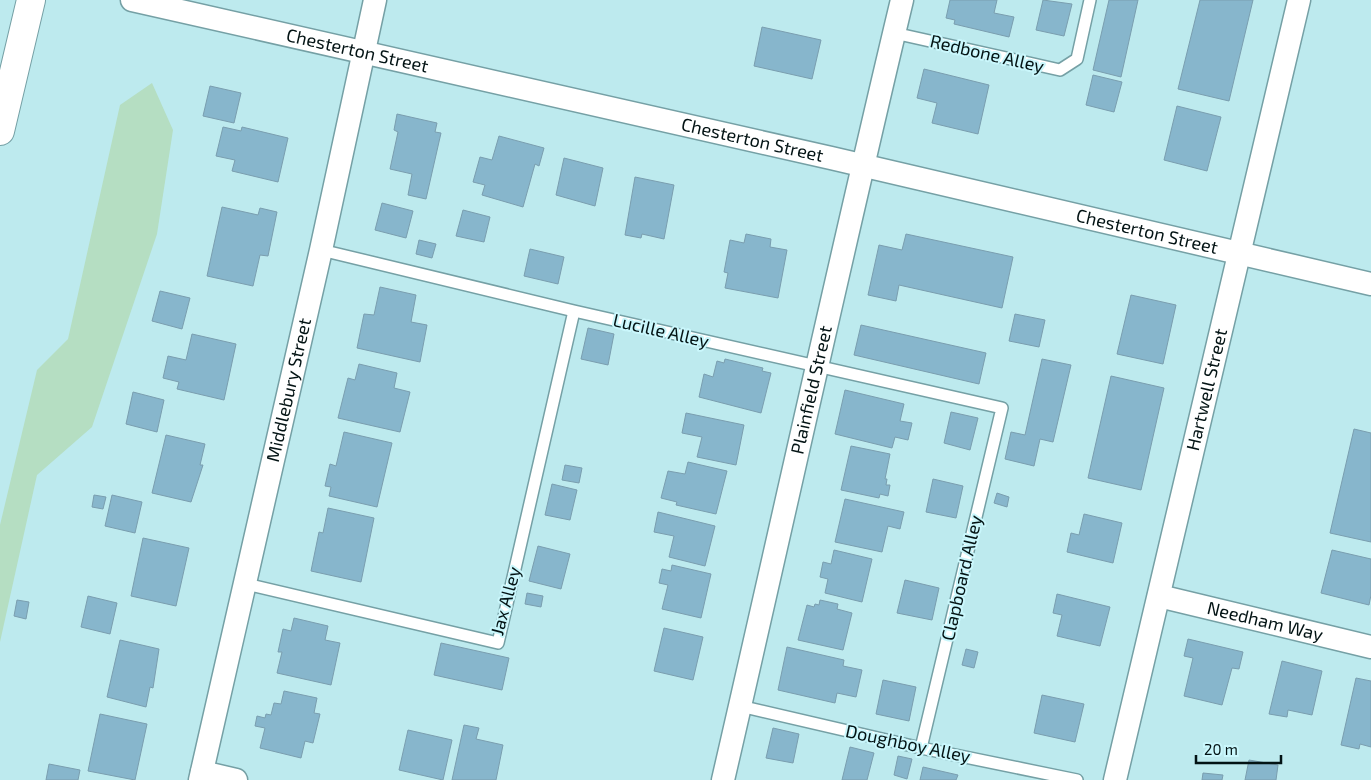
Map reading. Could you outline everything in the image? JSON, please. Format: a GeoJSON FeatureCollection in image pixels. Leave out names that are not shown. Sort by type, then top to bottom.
{"type":"FeatureCollection","features":[{"type":"Feature","properties":{"kind":"main road"},"geometry":{"type":"LineString","coordinates":[[0,131],[31,0]]}},
{"type":"Feature","properties":{"kind":"street","name":"Chesterton Street"},"geometry":{"type":"LineString","coordinates":[[132,0],[363,51],[1371,284]]}},
{"type":"Feature","properties":{"kind":"street","name":"Middlebury Street"},"geometry":{"type":"LineString","coordinates":[[201,776],[321,250],[375,0]]}},
{"type":"Feature","properties":{"kind":"street","name":"Plainfield Street"},"geometry":{"type":"LineString","coordinates":[[723,780],[818,368],[862,166],[902,0]]}},
{"type":"Feature","properties":{"kind":"street","name":"Hartwell Street"},"geometry":{"type":"LineString","coordinates":[[1116,780],[1299,0]]}},
{"type":"Feature","properties":{"kind":"street","name":"Needham Way"},"geometry":{"type":"LineString","coordinates":[[1159,596],[1371,647]]}},
{"type":"Feature","properties":{"kind":"street"},"geometry":{"type":"LineString","coordinates":[[201,776],[236,780]]}},
{"type":"Feature","properties":{"kind":"lane","name":"Redbone Alley"},"geometry":{"type":"LineString","coordinates":[[894,33],[1060,70],[1077,59],[1090,0]]}},
{"type":"Feature","properties":{"kind":"lane","name":"Lucille Alley"},"geometry":{"type":"LineString","coordinates":[[321,250],[818,368],[1002,408]]}},
{"type":"Feature","properties":{"kind":"lane","name":"Jax Alley"},"geometry":{"type":"LineString","coordinates":[[246,584],[498,643],[574,311]]}},
{"type":"Feature","properties":{"kind":"lane","name":"Clapboard Alley"},"geometry":{"type":"LineString","coordinates":[[921,748],[1002,408]]}},
{"type":"Feature","properties":{"kind":"lane","name":"Doughboy Alley"},"geometry":{"type":"LineString","coordinates":[[740,706],[921,748],[1077,780]]}},
{"type":"Feature","properties":{"kind":"green space"},"geometry":{"type":"Polygon","coordinates":[[[152,83],[173,130],[157,234],[92,427],[37,475],[0,642],[0,525],[37,370],[68,339],[120,105],[152,83]]]}},
{"type":"Feature","properties":{"kind":"building"},"geometry":{"type":"Polygon","coordinates":[[[950,0],[997,0],[994,13],[1014,17],[1009,37],[954,24],[955,20],[946,18],[950,0]]]}},
{"type":"Feature","properties":{"kind":"building"},"geometry":{"type":"Polygon","coordinates":[[[1043,0],[1072,4],[1064,36],[1036,30],[1043,0]]]}},
{"type":"Feature","properties":{"kind":"building"},"geometry":{"type":"Polygon","coordinates":[[[1109,0],[1138,0],[1121,77],[1093,70],[1109,0]]]}},
{"type":"Feature","properties":{"kind":"building"},"geometry":{"type":"Polygon","coordinates":[[[1200,0],[1253,0],[1229,101],[1178,89],[1200,0]]]}},
{"type":"Feature","properties":{"kind":"building"},"geometry":{"type":"Polygon","coordinates":[[[762,27],[821,40],[812,79],[754,66],[762,27]]]}},
{"type":"Feature","properties":{"kind":"building"},"geometry":{"type":"Polygon","coordinates":[[[924,69],[989,85],[978,134],[932,123],[937,103],[917,98],[924,69]]]}},
{"type":"Feature","properties":{"kind":"building"},"geometry":{"type":"Polygon","coordinates":[[[1093,75],[1122,82],[1114,112],[1086,105],[1093,75]]]}},
{"type":"Feature","properties":{"kind":"building"},"geometry":{"type":"Polygon","coordinates":[[[210,86],[241,93],[234,123],[203,116],[210,86]]]}},
{"type":"Feature","properties":{"kind":"building"},"geometry":{"type":"Polygon","coordinates":[[[1177,106],[1221,117],[1207,171],[1164,160],[1177,106]]]}},
{"type":"Feature","properties":{"kind":"building"},"geometry":{"type":"Polygon","coordinates":[[[397,114],[437,123],[435,132],[441,133],[426,199],[408,195],[412,174],[390,169],[398,132],[394,130],[397,114]]]}},
{"type":"Feature","properties":{"kind":"building"},"geometry":{"type":"Polygon","coordinates":[[[223,127],[241,131],[242,127],[288,138],[278,182],[232,171],[235,160],[216,156],[223,127]]]}},
{"type":"Feature","properties":{"kind":"building"},"geometry":{"type":"Polygon","coordinates":[[[499,136],[544,148],[539,166],[535,164],[523,207],[482,195],[485,185],[473,182],[480,157],[492,160],[499,136]]]}},
{"type":"Feature","properties":{"kind":"building"},"geometry":{"type":"Polygon","coordinates":[[[564,158],[603,168],[595,206],[556,195],[564,158]]]}},
{"type":"Feature","properties":{"kind":"building"},"geometry":{"type":"Polygon","coordinates":[[[635,177],[674,185],[664,239],[642,234],[641,238],[625,235],[635,177]]]}},
{"type":"Feature","properties":{"kind":"building"},"geometry":{"type":"Polygon","coordinates":[[[382,203],[413,211],[406,238],[375,230],[382,203]]]}},
{"type":"Feature","properties":{"kind":"building"},"geometry":{"type":"Polygon","coordinates":[[[222,207],[258,215],[260,208],[277,212],[268,256],[260,255],[253,286],[207,276],[222,207]]]}},
{"type":"Feature","properties":{"kind":"building"},"geometry":{"type":"Polygon","coordinates":[[[463,210],[490,217],[484,242],[456,236],[463,210]]]}},
{"type":"Feature","properties":{"kind":"building"},"geometry":{"type":"Polygon","coordinates":[[[746,234],[771,239],[770,247],[787,250],[778,298],[725,288],[728,273],[724,272],[730,240],[744,243],[746,234]]]}},
{"type":"Feature","properties":{"kind":"building"},"geometry":{"type":"Polygon","coordinates":[[[906,234],[1013,257],[1002,308],[899,285],[896,301],[868,295],[879,245],[902,250],[906,234]]]}},
{"type":"Feature","properties":{"kind":"building"},"geometry":{"type":"Polygon","coordinates":[[[419,240],[436,244],[432,258],[416,254],[419,240]]]}},
{"type":"Feature","properties":{"kind":"building"},"geometry":{"type":"Polygon","coordinates":[[[530,249],[564,257],[558,284],[524,276],[530,249]]]}},
{"type":"Feature","properties":{"kind":"building"},"geometry":{"type":"Polygon","coordinates":[[[380,287],[416,295],[411,322],[427,325],[420,362],[357,348],[364,314],[374,315],[380,287]]]}},
{"type":"Feature","properties":{"kind":"building"},"geometry":{"type":"Polygon","coordinates":[[[160,291],[190,298],[182,329],[152,321],[160,291]]]}},
{"type":"Feature","properties":{"kind":"building"},"geometry":{"type":"Polygon","coordinates":[[[1131,295],[1176,305],[1163,364],[1117,354],[1131,295]]]}},
{"type":"Feature","properties":{"kind":"building"},"geometry":{"type":"Polygon","coordinates":[[[1015,314],[1045,320],[1039,347],[1009,341],[1015,314]]]}},
{"type":"Feature","properties":{"kind":"building"},"geometry":{"type":"Polygon","coordinates":[[[861,325],[986,353],[979,384],[854,355],[861,325]]]}},
{"type":"Feature","properties":{"kind":"building"},"geometry":{"type":"Polygon","coordinates":[[[588,328],[614,334],[608,365],[581,359],[588,328]]]}},
{"type":"Feature","properties":{"kind":"building"},"geometry":{"type":"Polygon","coordinates":[[[192,334],[236,344],[224,400],[177,389],[179,382],[163,378],[168,356],[186,360],[192,334]]]}},
{"type":"Feature","properties":{"kind":"building"},"geometry":{"type":"Polygon","coordinates":[[[725,359],[763,368],[762,371],[771,373],[761,413],[699,397],[704,374],[713,377],[717,361],[724,363],[725,359]]]}},
{"type":"Feature","properties":{"kind":"building"},"geometry":{"type":"Polygon","coordinates":[[[1042,359],[1071,365],[1053,442],[1040,439],[1034,466],[1005,459],[1011,432],[1025,435],[1042,359]]]}},
{"type":"Feature","properties":{"kind":"building"},"geometry":{"type":"Polygon","coordinates":[[[359,364],[397,373],[394,388],[410,392],[400,432],[338,418],[348,378],[355,380],[359,364]]]}},
{"type":"Feature","properties":{"kind":"building"},"geometry":{"type":"Polygon","coordinates":[[[1111,376],[1164,388],[1141,490],[1088,478],[1111,376]]]}},
{"type":"Feature","properties":{"kind":"building"},"geometry":{"type":"Polygon","coordinates":[[[845,390],[904,404],[900,421],[912,423],[908,440],[895,437],[892,448],[835,434],[845,390]]]}},
{"type":"Feature","properties":{"kind":"building"},"geometry":{"type":"Polygon","coordinates":[[[133,392],[164,400],[157,432],[126,424],[133,392]]]}},
{"type":"Feature","properties":{"kind":"building"},"geometry":{"type":"Polygon","coordinates":[[[951,412],[978,418],[970,450],[944,443],[951,412]]]}},
{"type":"Feature","properties":{"kind":"building"},"geometry":{"type":"Polygon","coordinates":[[[686,413],[744,425],[736,465],[697,457],[702,437],[682,433],[686,413]]]}},
{"type":"Feature","properties":{"kind":"building"},"geometry":{"type":"Polygon","coordinates":[[[1354,429],[1371,433],[1371,542],[1330,533],[1354,429]]]}},
{"type":"Feature","properties":{"kind":"building"},"geometry":{"type":"Polygon","coordinates":[[[344,432],[392,443],[377,507],[329,496],[331,487],[325,486],[330,464],[336,466],[344,432]]]}},
{"type":"Feature","properties":{"kind":"building"},"geometry":{"type":"Polygon","coordinates":[[[166,435],[205,444],[200,465],[203,465],[191,502],[152,493],[166,435]]]}},
{"type":"Feature","properties":{"kind":"building"},"geometry":{"type":"Polygon","coordinates":[[[851,446],[890,454],[885,479],[887,479],[886,485],[890,485],[888,496],[880,494],[879,498],[841,490],[851,446]]]}},
{"type":"Feature","properties":{"kind":"building"},"geometry":{"type":"Polygon","coordinates":[[[688,462],[727,471],[716,514],[676,505],[677,502],[661,498],[668,471],[685,474],[688,462]]]}},
{"type":"Feature","properties":{"kind":"building"},"geometry":{"type":"Polygon","coordinates":[[[565,465],[582,468],[579,483],[562,480],[565,465]]]}},
{"type":"Feature","properties":{"kind":"building"},"geometry":{"type":"Polygon","coordinates":[[[933,479],[963,486],[956,518],[926,512],[933,479]]]}},
{"type":"Feature","properties":{"kind":"building"},"geometry":{"type":"Polygon","coordinates":[[[552,484],[577,490],[570,520],[545,515],[552,484]]]}},
{"type":"Feature","properties":{"kind":"building"},"geometry":{"type":"Polygon","coordinates":[[[997,493],[1009,497],[1007,507],[994,503],[997,493]]]}},
{"type":"Feature","properties":{"kind":"building"},"geometry":{"type":"Polygon","coordinates":[[[94,495],[106,497],[103,509],[92,507],[94,495]]]}},
{"type":"Feature","properties":{"kind":"building"},"geometry":{"type":"Polygon","coordinates":[[[112,495],[142,502],[135,533],[105,526],[112,495]]]}},
{"type":"Feature","properties":{"kind":"building"},"geometry":{"type":"Polygon","coordinates":[[[845,499],[904,512],[900,529],[888,526],[882,552],[835,542],[845,499]]]}},
{"type":"Feature","properties":{"kind":"building"},"geometry":{"type":"Polygon","coordinates":[[[328,508],[374,518],[361,582],[311,571],[319,532],[323,533],[328,508]]]}},
{"type":"Feature","properties":{"kind":"building"},"geometry":{"type":"Polygon","coordinates":[[[658,512],[715,526],[705,566],[669,557],[674,536],[654,532],[658,512]]]}},
{"type":"Feature","properties":{"kind":"building"},"geometry":{"type":"Polygon","coordinates":[[[1084,514],[1122,523],[1113,563],[1067,552],[1071,533],[1079,535],[1084,514]]]}},
{"type":"Feature","properties":{"kind":"building"},"geometry":{"type":"Polygon","coordinates":[[[143,538],[189,548],[176,606],[131,596],[143,538]]]}},
{"type":"Feature","properties":{"kind":"building"},"geometry":{"type":"Polygon","coordinates":[[[538,546],[570,554],[561,589],[529,581],[538,546]]]}},
{"type":"Feature","properties":{"kind":"building"},"geometry":{"type":"Polygon","coordinates":[[[834,550],[872,559],[862,602],[825,593],[828,579],[820,577],[823,562],[831,564],[834,550]]]}},
{"type":"Feature","properties":{"kind":"building"},"geometry":{"type":"Polygon","coordinates":[[[1332,550],[1371,559],[1371,595],[1369,605],[1321,593],[1332,550]]]}},
{"type":"Feature","properties":{"kind":"building"},"geometry":{"type":"Polygon","coordinates":[[[672,565],[711,574],[701,618],[662,609],[668,585],[659,583],[662,569],[671,571],[672,565]]]}},
{"type":"Feature","properties":{"kind":"building"},"geometry":{"type":"Polygon","coordinates":[[[905,580],[939,588],[932,620],[897,613],[905,580]]]}},
{"type":"Feature","properties":{"kind":"building"},"geometry":{"type":"Polygon","coordinates":[[[527,593],[543,596],[541,607],[525,604],[527,593]]]}},
{"type":"Feature","properties":{"kind":"building"},"geometry":{"type":"Polygon","coordinates":[[[1057,594],[1110,607],[1100,646],[1057,636],[1062,615],[1053,613],[1057,594]]]}},
{"type":"Feature","properties":{"kind":"building"},"geometry":{"type":"Polygon","coordinates":[[[88,596],[117,603],[110,634],[81,627],[88,596]]]}},
{"type":"Feature","properties":{"kind":"building"},"geometry":{"type":"Polygon","coordinates":[[[17,600],[29,602],[26,619],[14,616],[17,600]]]}},
{"type":"Feature","properties":{"kind":"building"},"geometry":{"type":"Polygon","coordinates":[[[820,600],[838,604],[837,609],[852,613],[843,650],[798,640],[807,605],[814,607],[815,604],[819,605],[820,600]]]}},
{"type":"Feature","properties":{"kind":"building"},"geometry":{"type":"Polygon","coordinates":[[[294,618],[328,626],[325,640],[340,643],[331,685],[277,673],[282,652],[278,652],[283,629],[291,631],[294,618]]]}},
{"type":"Feature","properties":{"kind":"building"},"geometry":{"type":"Polygon","coordinates":[[[664,628],[703,637],[693,680],[654,671],[664,628]]]}},
{"type":"Feature","properties":{"kind":"building"},"geometry":{"type":"Polygon","coordinates":[[[1188,639],[1243,652],[1239,669],[1232,668],[1222,705],[1184,696],[1193,658],[1184,656],[1188,639]]]}},
{"type":"Feature","properties":{"kind":"building"},"geometry":{"type":"Polygon","coordinates":[[[120,640],[159,649],[153,688],[150,687],[146,707],[107,697],[120,640]]]}},
{"type":"Feature","properties":{"kind":"building"},"geometry":{"type":"Polygon","coordinates":[[[441,643],[509,658],[502,690],[434,675],[441,643]]]}},
{"type":"Feature","properties":{"kind":"building"},"geometry":{"type":"Polygon","coordinates":[[[787,647],[844,660],[843,666],[862,670],[856,697],[837,693],[835,703],[778,690],[787,647]]]}},
{"type":"Feature","properties":{"kind":"building"},"geometry":{"type":"Polygon","coordinates":[[[966,649],[978,652],[974,668],[962,665],[966,649]]]}},
{"type":"Feature","properties":{"kind":"building"},"geometry":{"type":"Polygon","coordinates":[[[1282,661],[1322,671],[1312,715],[1288,710],[1287,717],[1269,714],[1282,661]]]}},
{"type":"Feature","properties":{"kind":"building"},"geometry":{"type":"Polygon","coordinates":[[[1356,678],[1371,681],[1371,747],[1360,744],[1359,749],[1341,745],[1356,678]]]}},
{"type":"Feature","properties":{"kind":"building"},"geometry":{"type":"Polygon","coordinates":[[[883,680],[916,687],[909,721],[876,714],[883,680]]]}},
{"type":"Feature","properties":{"kind":"building"},"geometry":{"type":"Polygon","coordinates":[[[284,691],[317,698],[314,713],[320,714],[313,743],[305,741],[301,758],[260,748],[265,728],[255,726],[257,716],[265,718],[266,714],[271,715],[274,703],[281,704],[284,691]]]}},
{"type":"Feature","properties":{"kind":"building"},"geometry":{"type":"Polygon","coordinates":[[[1042,695],[1084,704],[1075,742],[1034,733],[1042,695]]]}},
{"type":"Feature","properties":{"kind":"building"},"geometry":{"type":"Polygon","coordinates":[[[100,714],[147,724],[135,780],[88,771],[100,714]]]}},
{"type":"Feature","properties":{"kind":"building"},"geometry":{"type":"Polygon","coordinates":[[[464,725],[479,728],[476,739],[503,745],[496,780],[452,780],[464,725]]]}},
{"type":"Feature","properties":{"kind":"building"},"geometry":{"type":"Polygon","coordinates":[[[773,728],[799,734],[793,763],[766,758],[773,728]]]}},
{"type":"Feature","properties":{"kind":"building"},"geometry":{"type":"Polygon","coordinates":[[[408,730],[452,740],[443,780],[399,770],[408,730]]]}},
{"type":"Feature","properties":{"kind":"building"},"geometry":{"type":"Polygon","coordinates":[[[850,747],[874,753],[867,780],[842,780],[850,747]]]}},
{"type":"Feature","properties":{"kind":"building"},"geometry":{"type":"Polygon","coordinates":[[[898,756],[912,759],[907,779],[894,775],[898,756]]]}},
{"type":"Feature","properties":{"kind":"building"},"geometry":{"type":"Polygon","coordinates":[[[1249,760],[1278,765],[1276,780],[1245,780],[1249,760]]]}},
{"type":"Feature","properties":{"kind":"building"},"geometry":{"type":"Polygon","coordinates":[[[49,764],[80,770],[78,780],[46,780],[49,764]]]}},
{"type":"Feature","properties":{"kind":"building"},"geometry":{"type":"Polygon","coordinates":[[[923,767],[958,775],[956,780],[920,780],[923,767]]]}},
{"type":"Feature","properties":{"kind":"building"},"geometry":{"type":"Polygon","coordinates":[[[1203,773],[1223,775],[1222,780],[1202,780],[1203,773]]]}}]}
